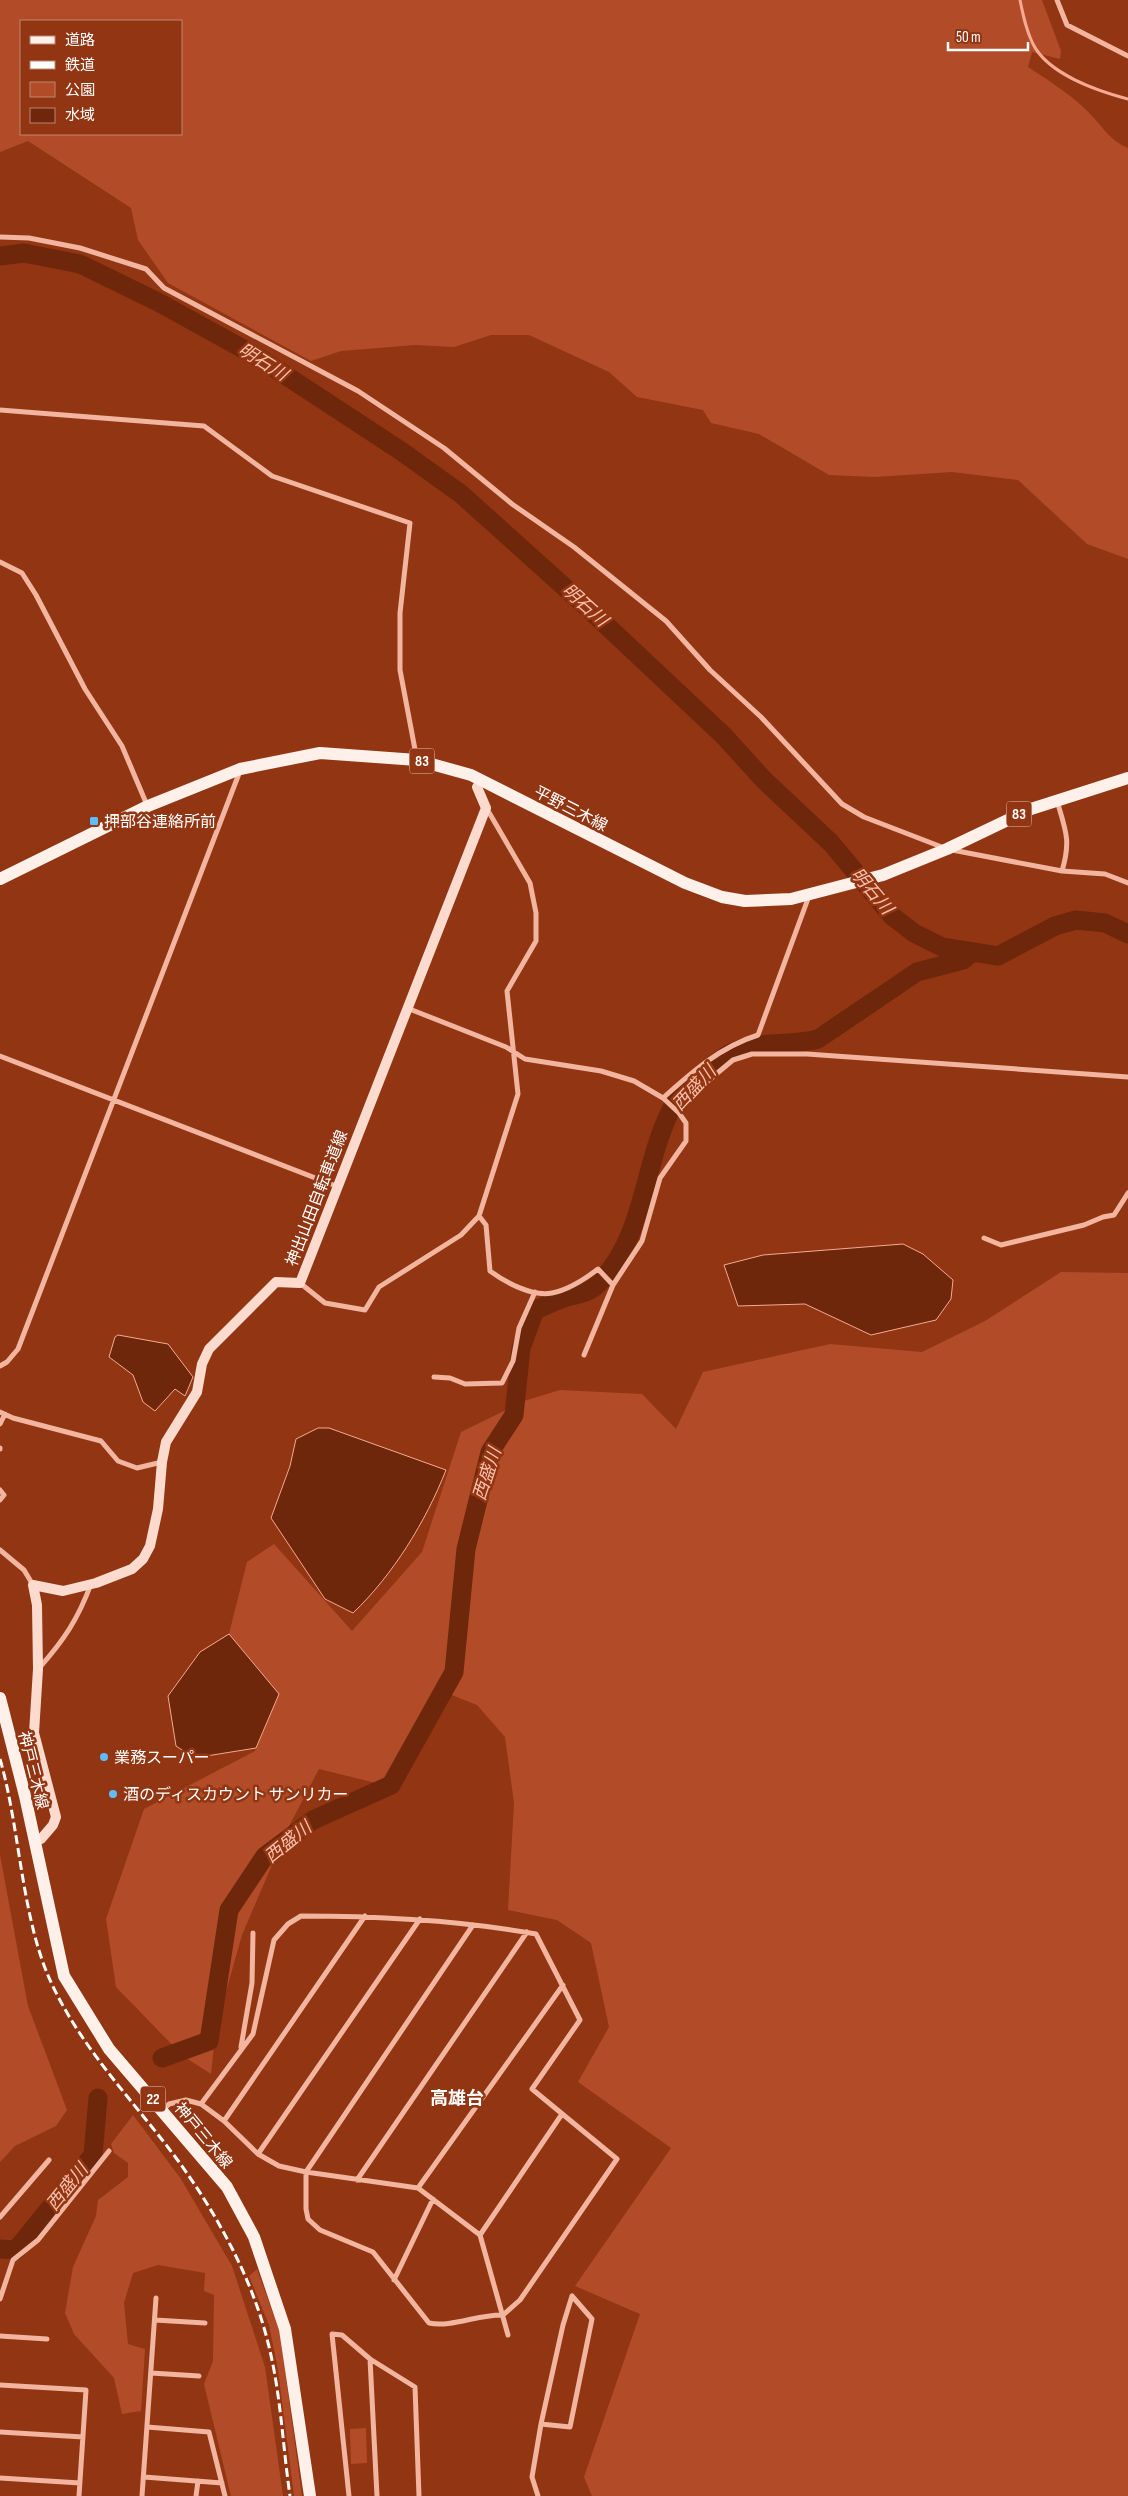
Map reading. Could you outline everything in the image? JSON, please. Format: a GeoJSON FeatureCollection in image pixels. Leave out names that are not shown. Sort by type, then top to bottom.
{"type":"FeatureCollection","features":[{"type":"Feature","properties":{"kind":"main road","name":"平野三木線"},"geometry":{"type":"LineString","coordinates":[[0,879],[148,806],[240,770],[320,753],[417,760],[474,781],[685,883],[722,897],[745,901],[790,899],[883,875],[947,849],[1056,799],[1128,778]]}},
{"type":"Feature","properties":{"kind":"main road"},"geometry":{"type":"LineString","coordinates":[[474,781],[486,808]]}},
{"type":"Feature","properties":{"kind":"main road","name":"神出山田自転車道線"},"geometry":{"type":"LineString","coordinates":[[33,1585],[63,1591],[92,1584],[132,1568],[143,1559],[150,1546],[158,1509],[162,1462],[166,1442],[197,1392],[202,1364],[209,1349],[276,1282],[300,1283],[336,1186],[486,808]]}},
{"type":"Feature","properties":{"kind":"main road"},"geometry":{"type":"LineString","coordinates":[[33,1585],[37,1605],[38,1669],[34,1733],[56,1817],[53,1825],[41,1838]]}},
{"type":"Feature","properties":{"kind":"main road","name":"神戸三木線"},"geometry":{"type":"LineString","coordinates":[[0,1698],[25,1796],[64,1976],[109,2049],[227,2187],[254,2237],[285,2329],[310,2496]]}},
{"type":"Feature","properties":{"kind":"street"},"geometry":{"type":"LineString","coordinates":[[1057,0],[1067,25],[1128,56]]}},
{"type":"Feature","properties":{"kind":"street"},"geometry":{"type":"LineString","coordinates":[[0,237],[29,238],[80,248],[146,269],[164,288],[358,390],[444,448],[512,504],[574,547],[666,621],[710,670],[761,717],[842,804],[864,818],[947,849],[1062,871],[1105,874],[1128,883]]}},
{"type":"Feature","properties":{"kind":"street"},"geometry":{"type":"LineString","coordinates":[[0,410],[204,426],[272,476],[410,523],[400,613],[400,670],[417,760]]}},
{"type":"Feature","properties":{"kind":"street"},"geometry":{"type":"LineString","coordinates":[[0,562],[22,573],[36,596],[85,689],[122,746],[148,806]]}},
{"type":"Feature","properties":{"kind":"street"},"geometry":{"type":"LineString","coordinates":[[0,1366],[8,1362],[18,1349],[240,770]]}},
{"type":"Feature","properties":{"kind":"street"},"geometry":{"type":"LineString","coordinates":[[1056,799],[1067,835],[1068,851],[1062,871]]}},
{"type":"Feature","properties":{"kind":"street"},"geometry":{"type":"LineString","coordinates":[[300,1283],[325,1303],[365,1310],[379,1287],[461,1235],[480,1216],[518,1094],[507,991],[536,941],[536,913],[530,883],[486,808]]}},
{"type":"Feature","properties":{"kind":"street"},"geometry":{"type":"LineString","coordinates":[[663,1098],[696,1068],[734,1043],[758,1035],[809,902],[809,894]]}},
{"type":"Feature","properties":{"kind":"street"},"geometry":{"type":"LineString","coordinates":[[407,1008],[506,1047],[525,1059],[601,1072],[634,1081],[663,1098],[679,1113],[686,1123],[686,1141],[660,1178],[642,1241],[613,1286],[584,1355]]}},
{"type":"Feature","properties":{"kind":"street"},"geometry":{"type":"LineString","coordinates":[[679,1113],[692,1096],[733,1060],[752,1054],[807,1054],[1128,1077]]}},
{"type":"Feature","properties":{"kind":"street"},"geometry":{"type":"LineString","coordinates":[[0,1056],[336,1186]]}},
{"type":"Feature","properties":{"kind":"street"},"geometry":{"type":"LineString","coordinates":[[984,1238],[1001,1245],[1084,1225],[1103,1217],[1114,1215],[1128,1193]]}},
{"type":"Feature","properties":{"kind":"street"},"geometry":{"type":"LineString","coordinates":[[480,1216],[486,1225],[490,1271],[501,1279],[535,1292],[552,1293],[585,1279],[598,1270],[613,1286]]}},
{"type":"Feature","properties":{"kind":"street"},"geometry":{"type":"LineString","coordinates":[[434,1377],[450,1378],[465,1384],[502,1383],[513,1361],[519,1328],[535,1292]]}},
{"type":"Feature","properties":{"kind":"street"},"geometry":{"type":"LineString","coordinates":[[0,1424],[2,1413],[101,1441],[118,1461],[137,1468],[162,1462]]}},
{"type":"Feature","properties":{"kind":"street"},"geometry":{"type":"LineString","coordinates":[[0,1490],[4,1495],[0,1500]]}},
{"type":"Feature","properties":{"kind":"street"},"geometry":{"type":"LineString","coordinates":[[0,1550],[24,1570],[33,1585]]}},
{"type":"Feature","properties":{"kind":"street"},"geometry":{"type":"LineString","coordinates":[[38,1669],[63,1640],[80,1614],[92,1584]]}},
{"type":"Feature","properties":{"kind":"street"},"geometry":{"type":"LineString","coordinates":[[201,2104],[253,2034],[274,1940],[288,1924],[301,1916],[365,1916],[420,1919],[473,1925],[536,1934],[580,2020],[532,2089],[617,2160],[520,2300],[503,2315],[487,2315],[437,2325],[429,2323],[373,2252],[320,2230],[308,2219],[306,2209],[306,2172],[473,1925]]}},
{"type":"Feature","properties":{"kind":"street"},"geometry":{"type":"LineString","coordinates":[[224,2121],[365,1916]]}},
{"type":"Feature","properties":{"kind":"street"},"geometry":{"type":"LineString","coordinates":[[258,2154],[420,1919]]}},
{"type":"Feature","properties":{"kind":"street"},"geometry":{"type":"LineString","coordinates":[[356,2180],[527,1932]]}},
{"type":"Feature","properties":{"kind":"street"},"geometry":{"type":"LineString","coordinates":[[241,2048],[252,1983],[253,1933]]}},
{"type":"Feature","properties":{"kind":"street"},"geometry":{"type":"LineString","coordinates":[[418,2188],[563,1985]]}},
{"type":"Feature","properties":{"kind":"street"},"geometry":{"type":"LineString","coordinates":[[162,2110],[169,2104],[186,2100],[201,2104],[224,2121],[258,2154],[279,2166],[356,2180],[418,2188],[480,2235],[508,2335]]}},
{"type":"Feature","properties":{"kind":"street"},"geometry":{"type":"LineString","coordinates":[[480,2235],[562,2114]]}},
{"type":"Feature","properties":{"kind":"street"},"geometry":{"type":"LineString","coordinates":[[0,2299],[13,2260],[38,2240],[109,2151]]}},
{"type":"Feature","properties":{"kind":"street"},"geometry":{"type":"LineString","coordinates":[[0,2218],[49,2160]]}},
{"type":"Feature","properties":{"kind":"street"},"geometry":{"type":"LineString","coordinates":[[394,2280],[433,2199]]}},
{"type":"Feature","properties":{"kind":"street"},"geometry":{"type":"LineString","coordinates":[[538,2496],[532,2477],[541,2424],[563,2325],[572,2296],[592,2319],[570,2428],[541,2424]]}},
{"type":"Feature","properties":{"kind":"street"},"geometry":{"type":"LineString","coordinates":[[142,2496],[156,2298]]}},
{"type":"Feature","properties":{"kind":"street"},"geometry":{"type":"LineString","coordinates":[[155,2320],[205,2323]]}},
{"type":"Feature","properties":{"kind":"street"},"geometry":{"type":"LineString","coordinates":[[349,2496],[332,2334],[342,2336],[370,2359],[415,2387],[419,2496]]}},
{"type":"Feature","properties":{"kind":"street"},"geometry":{"type":"LineString","coordinates":[[0,2336],[47,2339]]}},
{"type":"Feature","properties":{"kind":"street"},"geometry":{"type":"LineString","coordinates":[[370,2359],[377,2496]]}},
{"type":"Feature","properties":{"kind":"street"},"geometry":{"type":"LineString","coordinates":[[151,2373],[199,2376]]}},
{"type":"Feature","properties":{"kind":"street"},"geometry":{"type":"LineString","coordinates":[[0,2385],[86,2390],[79,2496]]}},
{"type":"Feature","properties":{"kind":"street"},"geometry":{"type":"LineString","coordinates":[[147,2427],[209,2432],[225,2496]]}},
{"type":"Feature","properties":{"kind":"street"},"geometry":{"type":"LineString","coordinates":[[0,2432],[83,2437]]}},
{"type":"Feature","properties":{"kind":"street"},"geometry":{"type":"LineString","coordinates":[[144,2477],[222,2483]]}},
{"type":"Feature","properties":{"kind":"street"},"geometry":{"type":"LineString","coordinates":[[0,2478],[80,2483]]}},
{"type":"Feature","properties":{"kind":"street"},"geometry":{"type":"LineString","coordinates":[[196,2496],[198,2481]]}},
{"type":"Feature","properties":{"kind":"green space"},"geometry":{"type":"Polygon","coordinates":[[[0,0],[1042,0],[1061,51],[1060,59],[1032,52],[1028,67],[1071,96],[1113,139],[1128,148],[1128,559],[1087,544],[1018,480],[952,472],[875,477],[829,475],[759,434],[711,423],[703,410],[637,397],[609,372],[529,335],[491,335],[454,347],[415,345],[341,351],[311,361],[168,283],[138,240],[131,208],[28,141],[0,152],[0,0]]]}},
{"type":"Feature","properties":{"kind":"green space"},"geometry":{"type":"Polygon","coordinates":[[[1061,1272],[1128,1273],[1128,2496],[592,2496],[584,2477],[640,2314],[575,2286],[671,2148],[578,2082],[609,2027],[591,1943],[557,1920],[508,1910],[514,1803],[505,1737],[477,1705],[449,1694],[384,1785],[319,1769],[287,1830],[242,1935],[216,2027],[211,2074],[183,2056],[116,1987],[106,1919],[144,1809],[255,1751],[279,1694],[229,1634],[247,1562],[274,1544],[352,1631],[422,1552],[461,1432],[524,1401],[560,1390],[642,1394],[676,1429],[703,1372],[830,1344],[922,1352],[985,1321],[1061,1272]]]}},
{"type":"Feature","properties":{"kind":"green space"},"geometry":{"type":"Polygon","coordinates":[[[0,1855],[28,2006],[67,2110],[56,2126],[15,2146],[0,2162],[0,1855]]]}},
{"type":"Feature","properties":{"kind":"green space"},"geometry":{"type":"Polygon","coordinates":[[[133,2115],[181,2179],[232,2266],[265,2367],[283,2496],[231,2496],[204,2384],[213,2361],[214,2295],[204,2291],[205,2273],[158,2265],[133,2273],[124,2303],[128,2344],[145,2349],[141,2411],[122,2414],[114,2378],[74,2334],[65,2313],[73,2267],[96,2216],[98,2200],[128,2177],[128,2163],[114,2153],[111,2144],[133,2115]]]}},
{"type":"Feature","properties":{"kind":"green space"},"geometry":{"type":"Polygon","coordinates":[[[257,2269],[280,2333],[302,2496],[294,2496],[278,2370],[269,2325],[249,2276],[257,2269]]]}},
{"type":"Feature","properties":{"kind":"green space"},"geometry":{"type":"Polygon","coordinates":[[[366,2428],[367,2463],[351,2464],[350,2429],[366,2428]]]}},
{"type":"Feature","properties":{"kind":"water"},"geometry":{"type":"Polygon","coordinates":[[[903,1244],[923,1254],[953,1280],[951,1299],[936,1320],[871,1335],[805,1304],[738,1306],[724,1265],[763,1255],[903,1244]]]}},
{"type":"Feature","properties":{"kind":"water"},"geometry":{"type":"Polygon","coordinates":[[[118,1335],[168,1344],[193,1377],[185,1396],[175,1389],[155,1411],[143,1402],[133,1375],[109,1357],[115,1337],[118,1335]]]}},
{"type":"Feature","properties":{"kind":"water"},"geometry":{"type":"Polygon","coordinates":[[[318,1428],[329,1428],[446,1470],[429,1509],[395,1565],[353,1613],[325,1599],[271,1518],[290,1466],[296,1439],[318,1428]]]}},
{"type":"Feature","properties":{"kind":"water"},"geometry":{"type":"Polygon","coordinates":[[[229,1634],[279,1694],[256,1748],[194,1758],[176,1746],[168,1696],[200,1652],[229,1634]]]}},
{"type":"Feature","properties":{"kind":"waterway"},"geometry":{"type":"LineString","coordinates":[[1020,0],[1027,28],[1033,44],[1040,55],[1050,64],[1075,80],[1128,99]]}},
{"type":"Feature","properties":{"kind":"waterway","name":"明石川"},"geometry":{"type":"LineString","coordinates":[[0,256],[24,253],[80,264],[158,302],[256,356],[401,451],[461,494],[590,610],[724,736],[764,780],[831,843],[892,916],[914,933],[942,947],[998,956],[1055,926],[1076,920],[1105,923],[1128,934]]}},
{"type":"Feature","properties":{"kind":"waterway","name":"西盛川"},"geometry":{"type":"LineString","coordinates":[[162,2058],[209,2041],[229,1910],[265,1856],[313,1820],[391,1785],[454,1672],[466,1549],[490,1452],[514,1415],[521,1348],[535,1310],[591,1289],[598,1284],[614,1265],[635,1221],[664,1126],[677,1099],[694,1081],[719,1061],[739,1049],[750,1046],[796,1043],[818,1039],[917,972],[963,960],[971,953]]}},
{"type":"Feature","properties":{"kind":"waterway","name":"西盛川"},"geometry":{"type":"LineString","coordinates":[[0,2249],[16,2250],[93,2155],[98,2098]]}},
{"type":"Feature","properties":{"kind":"railway"},"geometry":{"type":"LineString","coordinates":[[0,1759],[7,1786],[33,1928],[40,1955],[50,1980],[77,2029],[93,2052],[194,2183],[234,2252],[255,2301],[274,2369],[290,2496]]}},
{"type":"Feature","properties":{"kind":"place","name":"押部谷連絡所前"},"geometry":{"type":"Point","coordinates":[94,821]}},
{"type":"Feature","properties":{"kind":"place","name":"業務スーパー"},"geometry":{"type":"Point","coordinates":[104,1757]}},
{"type":"Feature","properties":{"kind":"place","name":"酒のディスカウント サンリカー"},"geometry":{"type":"Point","coordinates":[113,1794]}},
{"type":"Feature","properties":{"kind":"district","name":"高雄台"},"geometry":{"type":"Point","coordinates":[457,2098]}}]}
